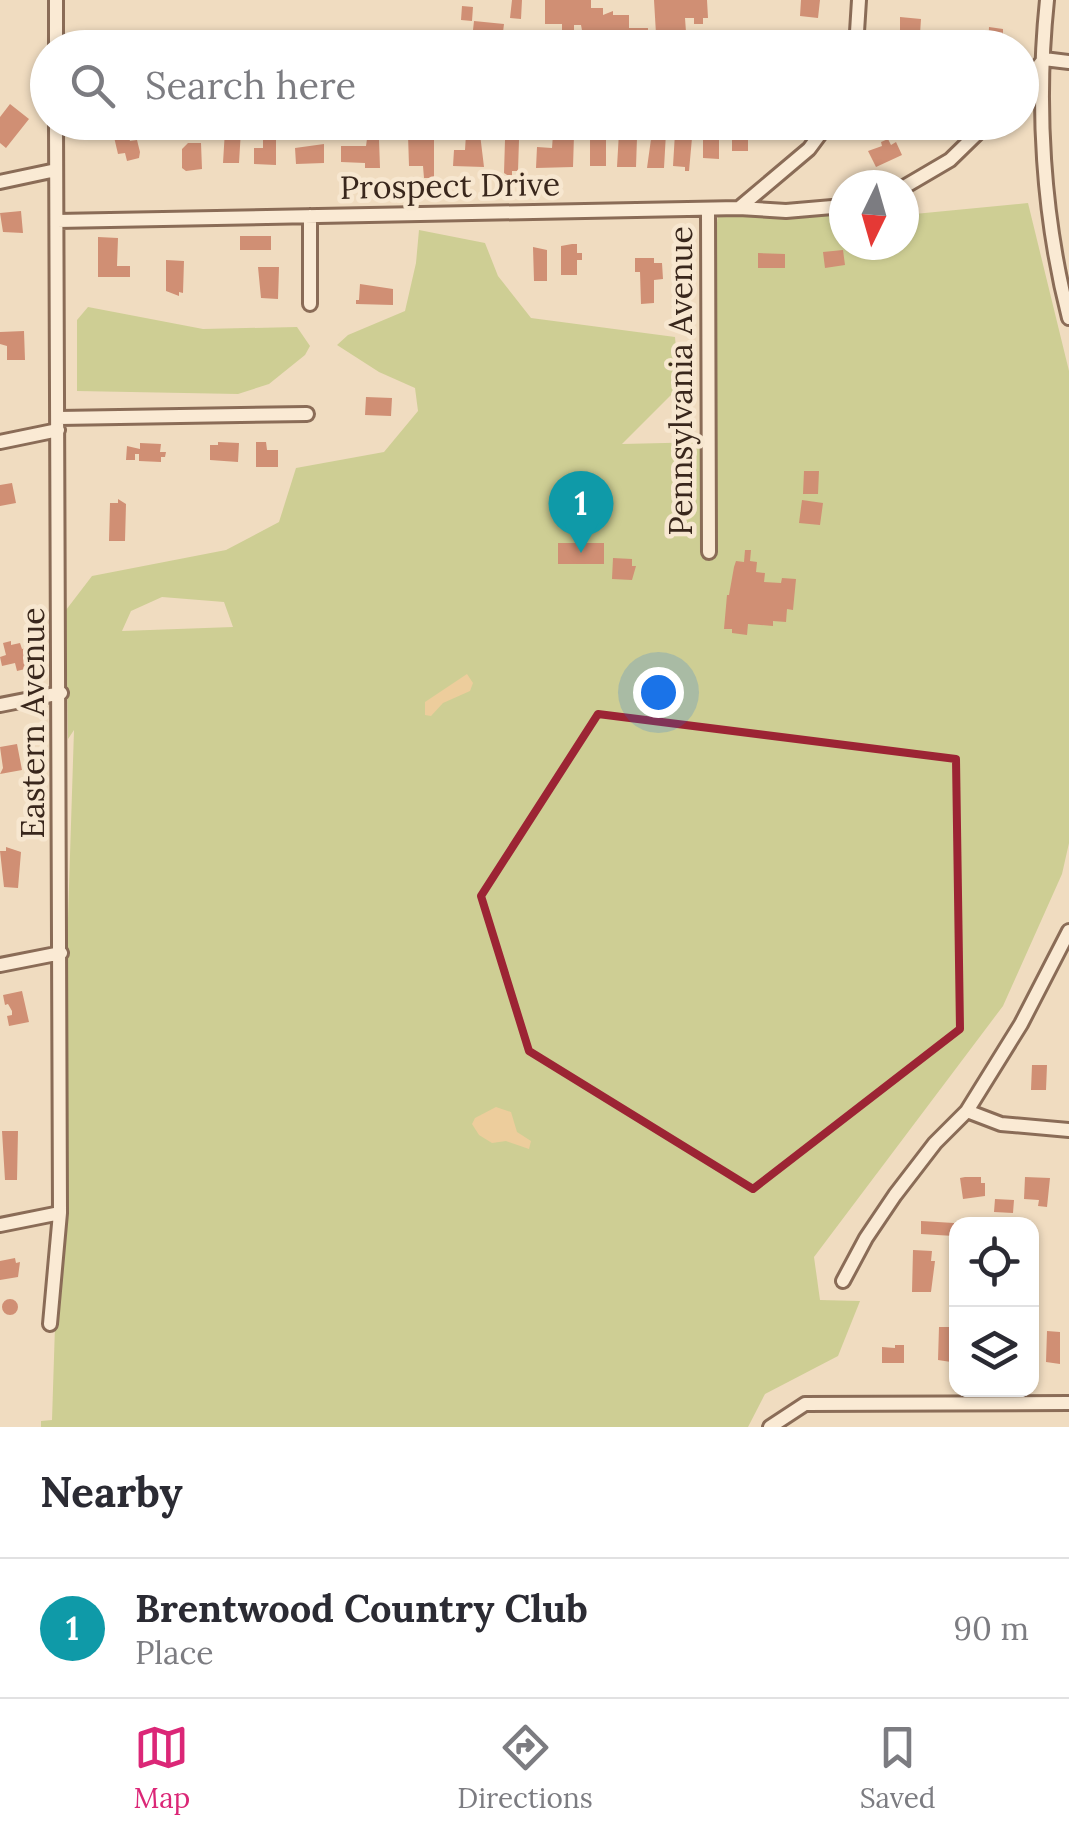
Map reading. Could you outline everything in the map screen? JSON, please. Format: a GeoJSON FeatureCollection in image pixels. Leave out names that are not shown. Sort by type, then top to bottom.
{"type":"FeatureCollection","features":[{"type":"Feature","properties":{"kind":"street"},"geometry":{"type":"LineString","coordinates":[[56,0],[56,30]]}},
{"type":"Feature","properties":{"kind":"street"},"geometry":{"type":"LineString","coordinates":[[859,0],[860,30]]}},
{"type":"Feature","properties":{"kind":"street"},"geometry":{"type":"LineString","coordinates":[[1047,0],[1046,180],[1058,277],[1069,318]]}},
{"type":"Feature","properties":{"kind":"street"},"geometry":{"type":"LineString","coordinates":[[1044,60],[1069,62]]}},
{"type":"Feature","properties":{"kind":"street"},"geometry":{"type":"LineString","coordinates":[[1039,66],[1044,60]]}},
{"type":"Feature","properties":{"kind":"street","name":"Eastern Avenue"},"geometry":{"type":"LineString","coordinates":[[50,1324],[60,1213],[56,140]]}},
{"type":"Feature","properties":{"kind":"street","name":"Pennsylvania Avenue"},"geometry":{"type":"LineString","coordinates":[[739,208],[815,140]]}},
{"type":"Feature","properties":{"kind":"street"},"geometry":{"type":"LineString","coordinates":[[919,178],[950,160],[971,140]]}},
{"type":"Feature","properties":{"kind":"street"},"geometry":{"type":"LineString","coordinates":[[0,182],[56,170]]}},
{"type":"Feature","properties":{"kind":"street","name":"Prospect Drive"},"geometry":{"type":"LineString","coordinates":[[57,221],[829,207]]}},
{"type":"Feature","properties":{"kind":"street","name":"Pennsylvania Avenue"},"geometry":{"type":"LineString","coordinates":[[708,210],[709,552]]}},
{"type":"Feature","properties":{"kind":"street"},"geometry":{"type":"LineString","coordinates":[[310,216],[310,304]]}},
{"type":"Feature","properties":{"kind":"street"},"geometry":{"type":"LineString","coordinates":[[0,442],[58,424],[307,414]]}},
{"type":"Feature","properties":{"kind":"street"},"geometry":{"type":"LineString","coordinates":[[0,705],[60,693]]}},
{"type":"Feature","properties":{"kind":"street"},"geometry":{"type":"LineString","coordinates":[[843,1281],[895,1195],[935,1143],[967,1111],[1021,1024],[1069,931]]}},
{"type":"Feature","properties":{"kind":"street"},"geometry":{"type":"LineString","coordinates":[[0,966],[61,953]]}},
{"type":"Feature","properties":{"kind":"street"},"geometry":{"type":"LineString","coordinates":[[967,1111],[1001,1124],[1069,1130]]}},
{"type":"Feature","properties":{"kind":"street"},"geometry":{"type":"LineString","coordinates":[[0,1225],[60,1213]]}},
{"type":"Feature","properties":{"kind":"street"},"geometry":{"type":"LineString","coordinates":[[771,1425],[804,1404],[1069,1404]]}},
{"type":"Feature","properties":{"kind":"highlighted area"},"geometry":{"type":"Polygon","coordinates":[[[598,714],[956,759],[960,1029],[753,1189],[529,1051],[481,896],[598,714]]]}},
{"type":"Feature","properties":{"kind":"green space"},"geometry":{"type":"Polygon","coordinates":[[[1028,203],[1069,371],[1069,843],[1062,874],[1003,1006],[814,1257],[820,1300],[860,1301],[838,1356],[765,1394],[748,1427],[41,1427],[41,1421],[52,1420],[74,730],[68,739],[66,610],[92,576],[226,550],[279,522],[296,468],[384,452],[418,411],[415,388],[379,372],[337,345],[348,335],[405,311],[419,230],[485,243],[498,276],[531,318],[675,337],[679,387],[622,444],[707,442],[708,281],[719,209],[829,213],[829,260],[919,260],[919,214],[1028,203]],[[162,597],[131,611],[122,631],[233,627],[224,602],[162,597]]]}},
{"type":"Feature","properties":{"kind":"green space"},"geometry":{"type":"Polygon","coordinates":[[[88,307],[203,329],[297,327],[310,346],[305,355],[269,384],[238,394],[77,391],[77,320],[88,307]]]}},
{"type":"Feature","properties":{"kind":"sand"},"geometry":{"type":"Polygon","coordinates":[[[467,674],[473,683],[470,691],[443,703],[431,716],[425,715],[425,702],[467,674]]]}},
{"type":"Feature","properties":{"kind":"sand"},"geometry":{"type":"Polygon","coordinates":[[[496,1107],[511,1112],[517,1132],[531,1141],[529,1149],[506,1141],[492,1143],[479,1135],[472,1124],[475,1118],[496,1107]]]}},
{"type":"Feature","properties":{"kind":"building"},"geometry":{"type":"Polygon","coordinates":[[[512,0],[522,0],[521,19],[510,18],[512,0]]]}},
{"type":"Feature","properties":{"kind":"building"},"geometry":{"type":"Polygon","coordinates":[[[545,0],[591,0],[591,8],[603,8],[603,15],[613,11],[613,15],[629,15],[629,28],[648,30],[582,30],[581,25],[574,25],[574,30],[562,30],[562,24],[545,24],[545,0]]]}},
{"type":"Feature","properties":{"kind":"building"},"geometry":{"type":"Polygon","coordinates":[[[654,0],[707,0],[708,18],[703,18],[703,24],[685,18],[686,30],[656,30],[654,0]]]}},
{"type":"Feature","properties":{"kind":"building"},"geometry":{"type":"Polygon","coordinates":[[[801,0],[820,0],[818,18],[800,16],[801,0]]]}},
{"type":"Feature","properties":{"kind":"building"},"geometry":{"type":"Polygon","coordinates":[[[462,6],[473,7],[472,21],[461,20],[462,6]]]}},
{"type":"Feature","properties":{"kind":"building"},"geometry":{"type":"Polygon","coordinates":[[[900,17],[921,19],[920,30],[900,30],[900,17]]]}},
{"type":"Feature","properties":{"kind":"building"},"geometry":{"type":"Polygon","coordinates":[[[474,21],[504,24],[503,30],[473,30],[474,21]]]}},
{"type":"Feature","properties":{"kind":"building"},"geometry":{"type":"Polygon","coordinates":[[[10,104],[29,119],[6,148],[0,143],[0,117],[10,104]]]}},
{"type":"Feature","properties":{"kind":"building"},"geometry":{"type":"Polygon","coordinates":[[[115,140],[137,140],[139,158],[127,161],[125,153],[118,154],[115,140]]]}},
{"type":"Feature","properties":{"kind":"building"},"geometry":{"type":"Polygon","coordinates":[[[224,140],[240,140],[239,163],[223,163],[224,140]]]}},
{"type":"Feature","properties":{"kind":"building"},"geometry":{"type":"Polygon","coordinates":[[[263,140],[276,140],[276,165],[254,164],[254,148],[263,148],[263,140]]]}},
{"type":"Feature","properties":{"kind":"building"},"geometry":{"type":"Polygon","coordinates":[[[367,140],[379,140],[380,168],[341,162],[341,146],[366,146],[367,140]]]}},
{"type":"Feature","properties":{"kind":"building"},"geometry":{"type":"Polygon","coordinates":[[[408,140],[434,140],[434,178],[424,178],[423,166],[409,166],[408,140]]]}},
{"type":"Feature","properties":{"kind":"building"},"geometry":{"type":"Polygon","coordinates":[[[466,140],[481,140],[484,167],[453,166],[454,150],[465,150],[466,140]]]}},
{"type":"Feature","properties":{"kind":"building"},"geometry":{"type":"Polygon","coordinates":[[[505,140],[519,140],[518,171],[512,171],[512,178],[504,173],[505,140]]]}},
{"type":"Feature","properties":{"kind":"building"},"geometry":{"type":"Polygon","coordinates":[[[553,140],[574,140],[573,167],[536,168],[537,147],[552,148],[553,140]]]}},
{"type":"Feature","properties":{"kind":"building"},"geometry":{"type":"Polygon","coordinates":[[[590,140],[606,140],[606,166],[590,166],[590,140]]]}},
{"type":"Feature","properties":{"kind":"building"},"geometry":{"type":"Polygon","coordinates":[[[619,140],[637,140],[636,167],[617,167],[619,140]]]}},
{"type":"Feature","properties":{"kind":"building"},"geometry":{"type":"Polygon","coordinates":[[[651,140],[666,140],[664,168],[647,168],[651,140]]]}},
{"type":"Feature","properties":{"kind":"building"},"geometry":{"type":"Polygon","coordinates":[[[675,140],[692,140],[689,171],[673,166],[675,140]]]}},
{"type":"Feature","properties":{"kind":"building"},"geometry":{"type":"Polygon","coordinates":[[[703,140],[719,140],[719,159],[703,158],[703,140]]]}},
{"type":"Feature","properties":{"kind":"building"},"geometry":{"type":"Polygon","coordinates":[[[732,140],[748,140],[748,151],[732,151],[732,140]]]}},
{"type":"Feature","properties":{"kind":"building"},"geometry":{"type":"Polygon","coordinates":[[[881,142],[896,142],[902,155],[876,167],[868,151],[882,146],[881,142]]]}},
{"type":"Feature","properties":{"kind":"building"},"geometry":{"type":"Polygon","coordinates":[[[188,143],[201,143],[202,169],[182,168],[182,149],[188,143]]]}},
{"type":"Feature","properties":{"kind":"building"},"geometry":{"type":"Polygon","coordinates":[[[324,144],[324,163],[296,164],[295,148],[324,144]]]}},
{"type":"Feature","properties":{"kind":"building"},"geometry":{"type":"Polygon","coordinates":[[[21,211],[23,233],[3,232],[0,213],[21,211]]]}},
{"type":"Feature","properties":{"kind":"building"},"geometry":{"type":"Polygon","coordinates":[[[240,236],[271,236],[271,250],[240,250],[240,236]]]}},
{"type":"Feature","properties":{"kind":"building"},"geometry":{"type":"Polygon","coordinates":[[[98,237],[118,238],[117,266],[130,266],[130,277],[98,277],[98,237]]]}},
{"type":"Feature","properties":{"kind":"building"},"geometry":{"type":"Polygon","coordinates":[[[577,244],[582,260],[577,260],[577,275],[561,275],[561,246],[577,244]]]}},
{"type":"Feature","properties":{"kind":"building"},"geometry":{"type":"Polygon","coordinates":[[[533,247],[547,250],[547,281],[534,281],[533,247]]]}},
{"type":"Feature","properties":{"kind":"building"},"geometry":{"type":"Polygon","coordinates":[[[829,251],[829,260],[844,260],[845,265],[825,268],[823,252],[829,251]]]}},
{"type":"Feature","properties":{"kind":"building"},"geometry":{"type":"Polygon","coordinates":[[[758,253],[785,254],[785,268],[758,268],[758,253]]]}},
{"type":"Feature","properties":{"kind":"building"},"geometry":{"type":"Polygon","coordinates":[[[635,258],[654,258],[654,263],[662,263],[663,279],[654,280],[654,303],[641,304],[640,272],[635,272],[635,258]]]}},
{"type":"Feature","properties":{"kind":"building"},"geometry":{"type":"Polygon","coordinates":[[[166,260],[184,261],[183,293],[179,292],[179,296],[166,291],[166,260]]]}},
{"type":"Feature","properties":{"kind":"building"},"geometry":{"type":"Polygon","coordinates":[[[258,267],[279,267],[278,299],[261,298],[258,267]]]}},
{"type":"Feature","properties":{"kind":"building"},"geometry":{"type":"Polygon","coordinates":[[[360,284],[393,289],[393,305],[356,304],[360,284]]]}},
{"type":"Feature","properties":{"kind":"building"},"geometry":{"type":"Polygon","coordinates":[[[24,331],[25,360],[7,360],[7,346],[0,344],[0,332],[24,331]]]}},
{"type":"Feature","properties":{"kind":"building"},"geometry":{"type":"Polygon","coordinates":[[[366,397],[392,398],[391,416],[365,415],[366,397]]]}},
{"type":"Feature","properties":{"kind":"building"},"geometry":{"type":"Polygon","coordinates":[[[256,442],[266,442],[267,450],[278,450],[278,467],[256,467],[256,442]]]}},
{"type":"Feature","properties":{"kind":"building"},"geometry":{"type":"Polygon","coordinates":[[[140,443],[161,444],[160,452],[166,452],[165,457],[161,457],[161,462],[139,461],[139,454],[135,454],[135,460],[126,460],[127,446],[140,449],[140,443]]]}},
{"type":"Feature","properties":{"kind":"building"},"geometry":{"type":"Polygon","coordinates":[[[239,443],[238,462],[210,460],[210,445],[239,443]]]}},
{"type":"Feature","properties":{"kind":"building"},"geometry":{"type":"Polygon","coordinates":[[[804,471],[819,471],[818,494],[803,494],[804,471]]]}},
{"type":"Feature","properties":{"kind":"building"},"geometry":{"type":"Polygon","coordinates":[[[12,483],[16,503],[0,506],[0,485],[12,483]]]}},
{"type":"Feature","properties":{"kind":"building"},"geometry":{"type":"Polygon","coordinates":[[[118,499],[126,504],[125,541],[109,541],[110,503],[118,503],[118,499]]]}},
{"type":"Feature","properties":{"kind":"building"},"geometry":{"type":"Polygon","coordinates":[[[802,500],[823,503],[820,525],[799,523],[802,500]]]}},
{"type":"Feature","properties":{"kind":"building"},"geometry":{"type":"Polygon","coordinates":[[[558,543],[604,543],[604,564],[558,564],[558,543]]]}},
{"type":"Feature","properties":{"kind":"building"},"geometry":{"type":"Polygon","coordinates":[[[745,550],[751,550],[750,561],[757,562],[756,572],[765,573],[764,582],[796,579],[793,610],[787,609],[786,622],[773,621],[773,626],[748,624],[747,635],[724,629],[734,567],[736,561],[744,562],[745,550]]]}},
{"type":"Feature","properties":{"kind":"building"},"geometry":{"type":"Polygon","coordinates":[[[613,558],[632,559],[632,566],[636,566],[632,580],[612,579],[613,558]]]}},
{"type":"Feature","properties":{"kind":"building"},"geometry":{"type":"Polygon","coordinates":[[[11,641],[11,645],[20,643],[22,649],[31,647],[34,659],[27,661],[29,668],[17,671],[15,663],[2,666],[0,657],[6,655],[3,643],[11,641]]]}},
{"type":"Feature","properties":{"kind":"building"},"geometry":{"type":"Polygon","coordinates":[[[17,744],[22,770],[0,774],[0,747],[17,744]]]}},
{"type":"Feature","properties":{"kind":"building"},"geometry":{"type":"Polygon","coordinates":[[[6,847],[21,852],[18,888],[4,887],[0,851],[6,851],[6,847]]]}},
{"type":"Feature","properties":{"kind":"building"},"geometry":{"type":"Polygon","coordinates":[[[22,991],[29,1022],[9,1026],[7,1016],[12,1011],[5,1005],[3,995],[22,991]]]}},
{"type":"Feature","properties":{"kind":"building"},"geometry":{"type":"Polygon","coordinates":[[[1032,1065],[1047,1065],[1046,1090],[1031,1090],[1032,1065]]]}},
{"type":"Feature","properties":{"kind":"building"},"geometry":{"type":"Polygon","coordinates":[[[2,1131],[18,1131],[17,1180],[5,1180],[2,1131]]]}},
{"type":"Feature","properties":{"kind":"building"},"geometry":{"type":"Polygon","coordinates":[[[981,1177],[985,1196],[963,1199],[960,1178],[981,1177]]]}},
{"type":"Feature","properties":{"kind":"building"},"geometry":{"type":"Polygon","coordinates":[[[1025,1177],[1050,1178],[1047,1207],[1038,1206],[1039,1200],[1024,1199],[1025,1177]]]}},
{"type":"Feature","properties":{"kind":"building"},"geometry":{"type":"Polygon","coordinates":[[[995,1199],[1014,1200],[1013,1213],[994,1212],[995,1199]]]}},
{"type":"Feature","properties":{"kind":"building"},"geometry":{"type":"Polygon","coordinates":[[[921,1221],[949,1223],[949,1236],[921,1234],[921,1221]]]}},
{"type":"Feature","properties":{"kind":"building"},"geometry":{"type":"Polygon","coordinates":[[[913,1250],[932,1251],[931,1261],[935,1261],[931,1292],[912,1292],[913,1250]]]}},
{"type":"Feature","properties":{"kind":"building"},"geometry":{"type":"Polygon","coordinates":[[[15,1258],[16,1263],[20,1262],[18,1277],[0,1280],[0,1261],[15,1258]]]}},
{"type":"Feature","properties":{"kind":"building"},"geometry":{"type":"Polygon","coordinates":[[[10,1299],[18,1307],[10,1315],[2,1307],[10,1299]]]}},
{"type":"Feature","properties":{"kind":"building"},"geometry":{"type":"Polygon","coordinates":[[[939,1327],[949,1327],[949,1362],[938,1360],[939,1327]]]}},
{"type":"Feature","properties":{"kind":"building"},"geometry":{"type":"Polygon","coordinates":[[[1047,1331],[1060,1332],[1060,1364],[1046,1362],[1047,1331]]]}},
{"type":"Feature","properties":{"kind":"building"},"geometry":{"type":"Polygon","coordinates":[[[904,1345],[904,1363],[882,1363],[882,1347],[904,1345]]]}},
{"type":"Feature","properties":{"kind":"place","name":"Brentwood Country Club"},"geometry":{"type":"Point","coordinates":[581,553]}}]}
